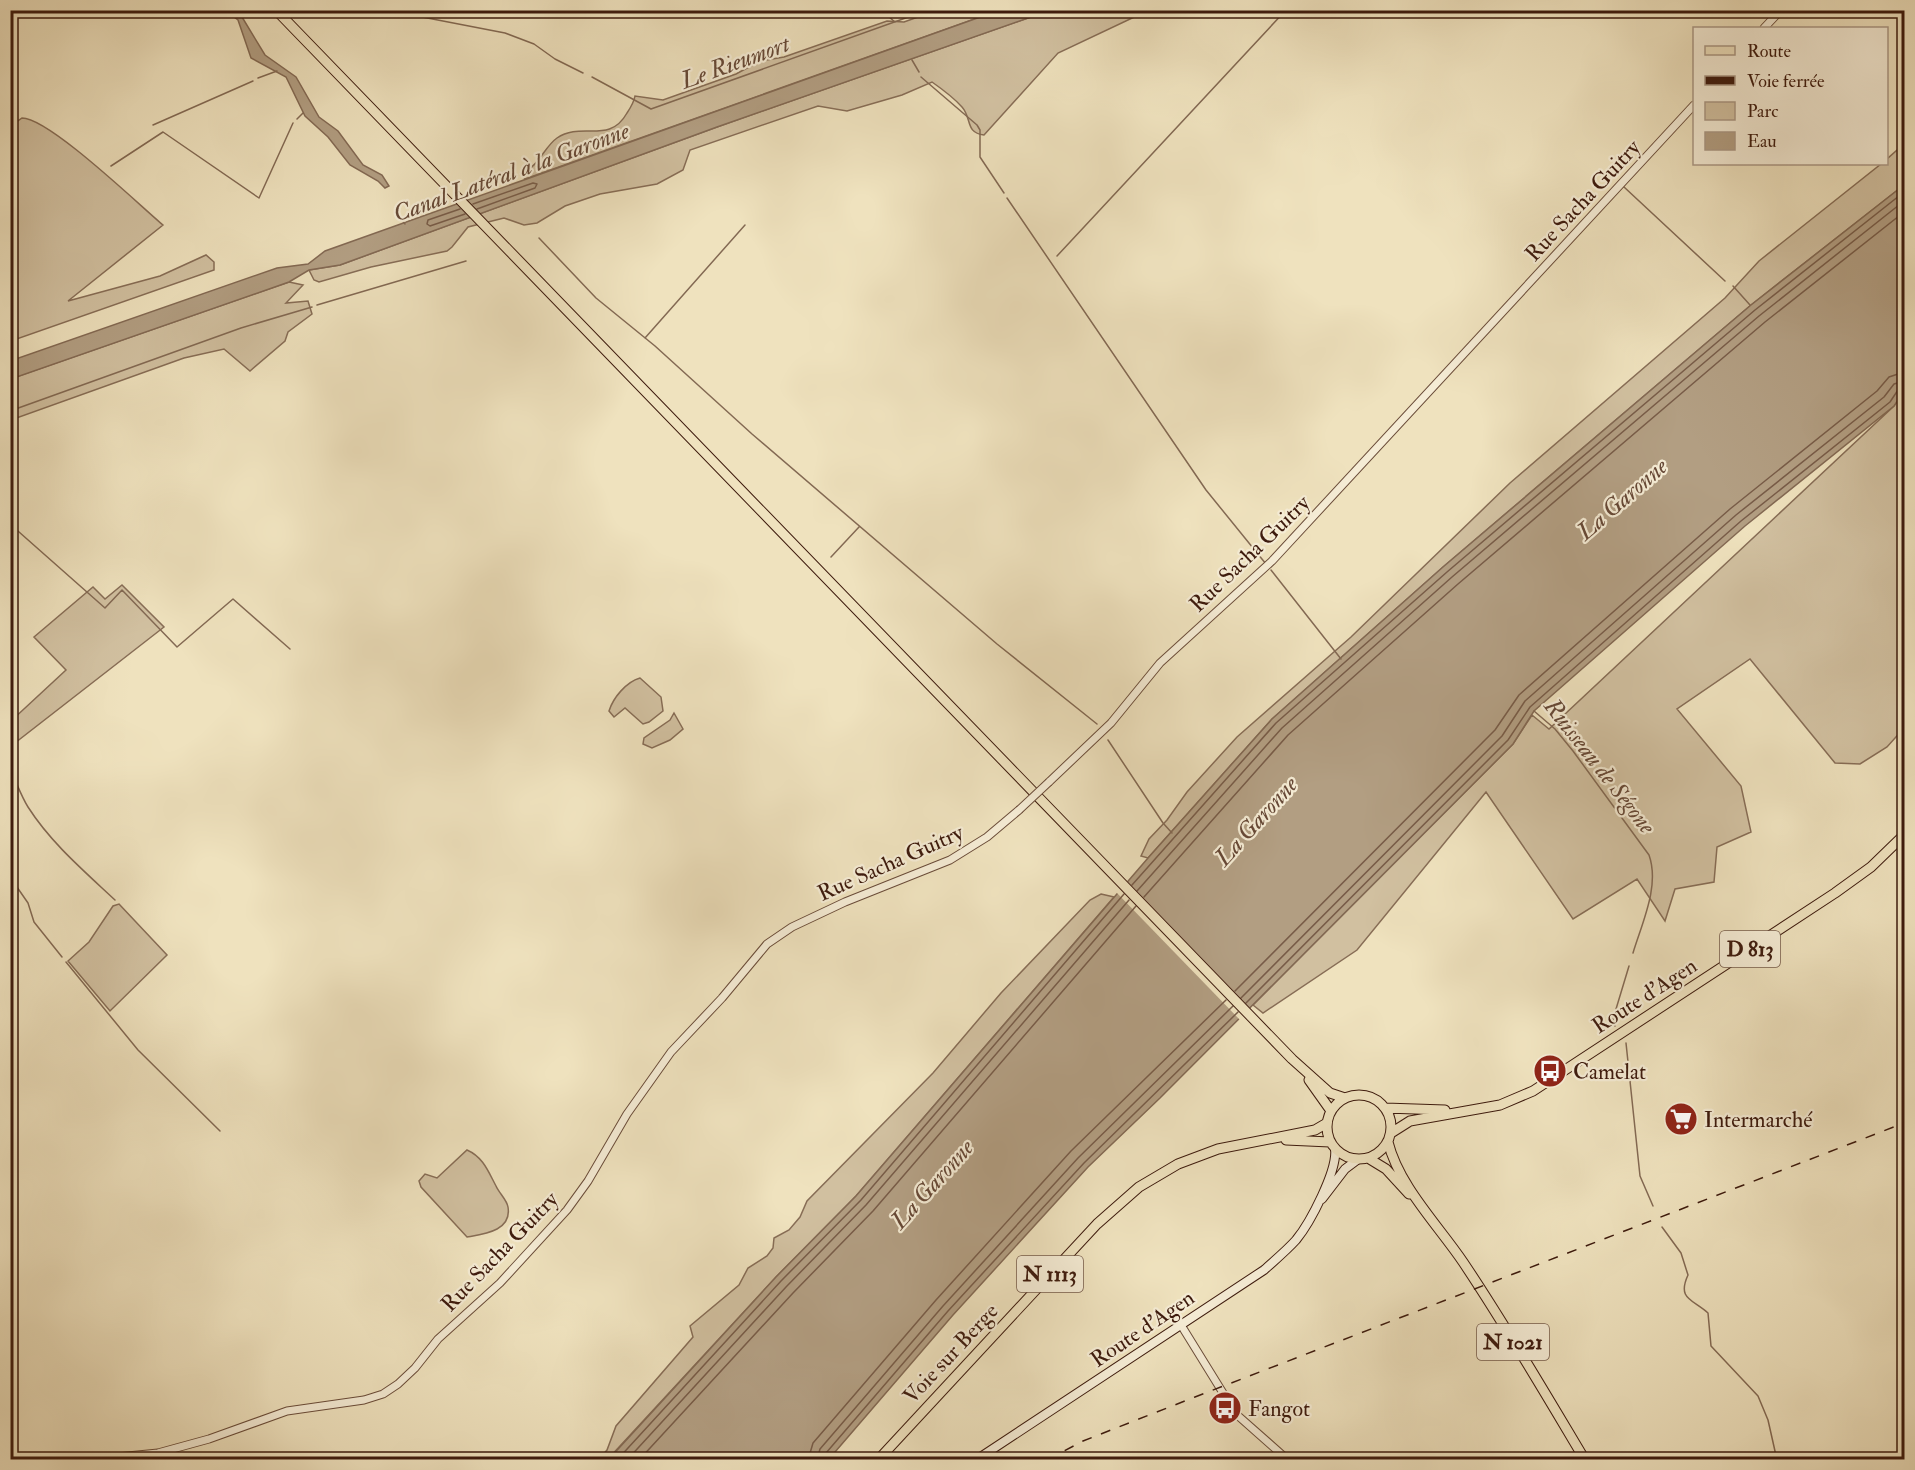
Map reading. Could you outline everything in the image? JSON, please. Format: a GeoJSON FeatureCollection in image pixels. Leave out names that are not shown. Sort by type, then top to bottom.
{"type":"FeatureCollection","features":[{"type":"Feature","properties":{"kind":"main road"},"geometry":{"type":"LineString","coordinates":[[277,11],[1295,1062],[1330,1093],[1345,1098],[1364,1095],[1374,1098],[1385,1108],[1391,1122],[1389,1138],[1380,1152],[1357,1160],[1345,1156],[1332,1145],[1327,1123],[1331,1111],[1345,1098]]}},
{"type":"Feature","properties":{"kind":"main road","name":"Route d'Agen"},"geometry":{"type":"LineString","coordinates":[[1389,1138],[1410,1121],[1484,1108],[1517,1099],[1546,1083],[1835,893],[1870,867],[1905,836]]}},
{"type":"Feature","properties":{"kind":"main road"},"geometry":{"type":"LineString","coordinates":[[1295,1062],[1331,1111]]}},
{"type":"Feature","properties":{"kind":"main road","name":"Route d'Agen"},"geometry":{"type":"LineString","coordinates":[[1385,1108],[1430,1110],[1484,1108]]}},
{"type":"Feature","properties":{"kind":"main road","name":"N 1113"},"geometry":{"type":"LineString","coordinates":[[1257,1141],[1315,1130],[1327,1123]]}},
{"type":"Feature","properties":{"kind":"main road","name":"N 1021"},"geometry":{"type":"LineString","coordinates":[[1389,1138],[1398,1166],[1485,1296],[1585,1460]]}},
{"type":"Feature","properties":{"kind":"main road","name":"N 1113"},"geometry":{"type":"LineString","coordinates":[[1257,1141],[1308,1139],[1332,1145]]}},
{"type":"Feature","properties":{"kind":"main road","name":"Voie sur Berge"},"geometry":{"type":"LineString","coordinates":[[878,1460],[1117,1205],[1152,1179],[1192,1158],[1257,1141]]}},
{"type":"Feature","properties":{"kind":"main road","name":"Route d'Agen"},"geometry":{"type":"LineString","coordinates":[[1313,1212],[1334,1164],[1332,1145]]}},
{"type":"Feature","properties":{"kind":"main road","name":"N 1021"},"geometry":{"type":"LineString","coordinates":[[1368,1158],[1386,1169],[1437,1226]]}},
{"type":"Feature","properties":{"kind":"main road","name":"Route d'Agen"},"geometry":{"type":"LineString","coordinates":[[976,1460],[1264,1270],[1296,1240],[1313,1212],[1345,1169],[1357,1160]]}},
{"type":"Feature","properties":{"kind":"street"},"geometry":{"type":"LineString","coordinates":[[1765,27],[1780,10]]}},
{"type":"Feature","properties":{"kind":"street","name":"Rue Sacha Guitry"},"geometry":{"type":"LineString","coordinates":[[87,1460],[158,1453],[209,1439],[287,1411],[370,1398],[398,1384],[415,1368],[438,1339],[500,1282],[567,1210],[627,1114],[670,1053],[767,944],[792,927],[845,902],[950,860],[987,837],[1019,810],[1111,723],[1160,663],[1272,561],[1693,107]]}},
{"type":"Feature","properties":{"kind":"street"},"geometry":{"type":"LineString","coordinates":[[1181,1325],[1236,1414],[1288,1460]]}},
{"type":"Feature","properties":{"kind":"green space"},"geometry":{"type":"Polygon","coordinates":[[[935,11],[997,11],[525,179],[521,173],[532,167],[557,138],[566,133],[604,130],[620,123],[635,96],[663,100],[736,74],[760,61],[784,57],[887,21],[904,22],[935,11]]]}},
{"type":"Feature","properties":{"kind":"green space"},"geometry":{"type":"Polygon","coordinates":[[[1048,11],[1147,11],[1058,53],[984,135],[978,134],[971,128],[962,107],[932,82],[902,95],[847,111],[818,106],[690,150],[683,170],[657,184],[600,194],[565,206],[537,223],[524,225],[504,218],[468,227],[447,251],[371,267],[319,282],[314,280],[309,270],[340,265],[717,127],[1048,11]]]}},
{"type":"Feature","properties":{"kind":"green space"},"geometry":{"type":"Polygon","coordinates":[[[22,118],[35,122],[72,146],[163,225],[68,301],[160,276],[206,255],[214,262],[214,270],[11,341],[11,126],[22,118]]]}},
{"type":"Feature","properties":{"kind":"green space"},"geometry":{"type":"Polygon","coordinates":[[[1904,144],[1904,185],[1751,305],[1443,567],[1272,719],[1148,858],[1141,856],[1149,839],[1167,820],[1187,792],[1237,737],[1351,637],[1510,483],[1725,298],[1759,261],[1880,165],[1888,165],[1888,158],[1904,144]]]}},
{"type":"Feature","properties":{"kind":"green space"},"geometry":{"type":"Polygon","coordinates":[[[289,282],[303,285],[286,303],[308,301],[312,314],[288,332],[285,341],[250,371],[224,349],[184,358],[11,420],[10,379],[289,282]]]}},
{"type":"Feature","properties":{"kind":"green space"},"geometry":{"type":"Polygon","coordinates":[[[1904,391],[1904,728],[1887,747],[1860,764],[1835,763],[1750,659],[1677,709],[1741,786],[1751,832],[1717,847],[1714,882],[1675,889],[1665,921],[1637,879],[1573,919],[1486,792],[1357,950],[1263,1013],[1253,1005],[1513,744],[1532,715],[1549,729],[1894,406],[1904,391]]]}},
{"type":"Feature","properties":{"kind":"green space"},"geometry":{"type":"Polygon","coordinates":[[[122,585],[164,627],[11,746],[11,721],[66,670],[34,637],[93,587],[105,599],[122,585]]]}},
{"type":"Feature","properties":{"kind":"green space"},"geometry":{"type":"Polygon","coordinates":[[[640,678],[661,697],[663,711],[643,724],[625,708],[614,717],[609,711],[617,696],[630,683],[640,678]]]}},
{"type":"Feature","properties":{"kind":"green space"},"geometry":{"type":"Polygon","coordinates":[[[674,713],[683,729],[670,740],[652,748],[643,744],[644,738],[670,720],[674,713]]]}},
{"type":"Feature","properties":{"kind":"green space"},"geometry":{"type":"Polygon","coordinates":[[[1101,894],[1114,897],[856,1196],[776,1277],[608,1459],[598,1460],[607,1450],[616,1426],[693,1337],[690,1326],[739,1285],[748,1268],[767,1256],[773,1248],[774,1238],[789,1230],[800,1217],[807,1201],[933,1073],[1001,993],[1090,900],[1101,894]]]}},
{"type":"Feature","properties":{"kind":"green space"},"geometry":{"type":"Polygon","coordinates":[[[119,904],[167,955],[110,1011],[68,961],[89,942],[113,906],[119,904]]]}},
{"type":"Feature","properties":{"kind":"green space"},"geometry":{"type":"Polygon","coordinates":[[[467,1150],[477,1156],[484,1165],[506,1202],[508,1215],[506,1221],[495,1230],[467,1237],[421,1187],[419,1181],[425,1174],[437,1178],[467,1150]]]}},
{"type":"Feature","properties":{"kind":"water"},"geometry":{"type":"Polygon","coordinates":[[[226,11],[243,11],[242,17],[265,55],[296,77],[319,117],[338,131],[363,165],[382,175],[389,186],[385,188],[378,181],[350,165],[328,137],[305,116],[286,77],[251,58],[238,20],[226,11]]]}},
{"type":"Feature","properties":{"kind":"water"},"geometry":{"type":"Polygon","coordinates":[[[997,11],[1048,11],[717,127],[340,265],[309,270],[289,282],[11,379],[10,361],[277,268],[308,264],[325,251],[997,11]]]}},
{"type":"Feature","properties":{"kind":"water","name":"La Garonne"},"geometry":{"type":"Polygon","coordinates":[[[1904,185],[1904,391],[1894,406],[1745,526],[1534,711],[1513,744],[1160,1098],[1088,1167],[953,1315],[829,1459],[608,1460],[776,1277],[856,1196],[1148,858],[1272,719],[1443,567],[1751,305],[1904,185]]]}},
{"type":"Feature","properties":{"kind":"pier"},"geometry":{"type":"Polygon","coordinates":[[[1125,879],[1252,1010],[1241,1021],[1115,891],[1125,879]]]}},
{"type":"Feature","properties":{"kind":"waterway","name":"Le Rieumort"},"geometry":{"type":"LineString","coordinates":[[142,10],[216,10]]}},
{"type":"Feature","properties":{"kind":"waterway","name":"Le Rieumort"},"geometry":{"type":"LineString","coordinates":[[386,10],[505,33],[534,44],[555,59],[583,73]]}},
{"type":"Feature","properties":{"kind":"waterway","name":"Le Rieumort"},"geometry":{"type":"LineString","coordinates":[[592,77],[651,109],[928,10]]}},
{"type":"Feature","properties":{"kind":"waterway"},"geometry":{"type":"LineString","coordinates":[[1057,256],[1286,10]]}},
{"type":"Feature","properties":{"kind":"waterway","name":"Le Rieumort"},"geometry":{"type":"LineString","coordinates":[[889,17],[895,22]]}},
{"type":"Feature","properties":{"kind":"waterway"},"geometry":{"type":"LineString","coordinates":[[912,60],[919,72]]}},
{"type":"Feature","properties":{"kind":"waterway"},"geometry":{"type":"LineString","coordinates":[[258,78],[277,71]]}},
{"type":"Feature","properties":{"kind":"waterway"},"geometry":{"type":"LineString","coordinates":[[921,77],[977,125],[980,130],[980,157],[1004,193]]}},
{"type":"Feature","properties":{"kind":"waterway"},"geometry":{"type":"LineString","coordinates":[[153,125],[253,81]]}},
{"type":"Feature","properties":{"kind":"waterway"},"geometry":{"type":"LineString","coordinates":[[297,119],[303,113]]}},
{"type":"Feature","properties":{"kind":"waterway"},"geometry":{"type":"LineString","coordinates":[[111,166],[163,132],[259,198],[293,123]]}},
{"type":"Feature","properties":{"kind":"waterway"},"geometry":{"type":"LineString","coordinates":[[1624,187],[1725,281]]}},
{"type":"Feature","properties":{"kind":"waterway"},"geometry":{"type":"LineString","coordinates":[[1007,198],[1206,490],[1266,564]]}},
{"type":"Feature","properties":{"kind":"waterway","name":"Canal Latéral à la Garonne"},"geometry":{"type":"LineString","coordinates":[[398,215],[405,224]]}},
{"type":"Feature","properties":{"kind":"waterway"},"geometry":{"type":"LineString","coordinates":[[645,338],[745,225]]}},
{"type":"Feature","properties":{"kind":"waterway"},"geometry":{"type":"LineString","coordinates":[[539,238],[596,298],[655,346],[752,434],[997,644],[1097,724]]}},
{"type":"Feature","properties":{"kind":"waterway"},"geometry":{"type":"LineString","coordinates":[[317,305],[466,261]]}},
{"type":"Feature","properties":{"kind":"waterway"},"geometry":{"type":"LineString","coordinates":[[1733,286],[1750,305]]}},
{"type":"Feature","properties":{"kind":"waterway"},"geometry":{"type":"LineString","coordinates":[[10,411],[241,328],[312,307]]}},
{"type":"Feature","properties":{"kind":"waterway"},"geometry":{"type":"LineString","coordinates":[[10,524],[105,608],[122,590],[177,647],[233,599],[290,649]]}},
{"type":"Feature","properties":{"kind":"waterway"},"geometry":{"type":"LineString","coordinates":[[831,557],[859,527]]}},
{"type":"Feature","properties":{"kind":"waterway"},"geometry":{"type":"LineString","coordinates":[[1271,570],[1341,659]]}},
{"type":"Feature","properties":{"kind":"waterway","name":"Ruisseau de Ségone"},"geometry":{"type":"LineString","coordinates":[[1534,711],[1555,729],[1573,751],[1649,855],[1652,867],[1651,892],[1633,953]]}},
{"type":"Feature","properties":{"kind":"waterway"},"geometry":{"type":"LineString","coordinates":[[1108,740],[1172,833]]}},
{"type":"Feature","properties":{"kind":"waterway"},"geometry":{"type":"LineString","coordinates":[[10,769],[25,803],[47,833],[115,900]]}},
{"type":"Feature","properties":{"kind":"waterway"},"geometry":{"type":"LineString","coordinates":[[10,877],[28,903],[34,922],[62,957]]}},
{"type":"Feature","properties":{"kind":"waterway"},"geometry":{"type":"LineString","coordinates":[[66,962],[138,1050],[220,1131]]}},
{"type":"Feature","properties":{"kind":"waterway","name":"Ruisseau de Ségone"},"geometry":{"type":"LineString","coordinates":[[1615,1026],[1613,1019],[1629,966]]}},
{"type":"Feature","properties":{"kind":"waterway","name":"Ruisseau de Ségone"},"geometry":{"type":"LineString","coordinates":[[1626,1043],[1640,1176],[1653,1206]]}},
{"type":"Feature","properties":{"kind":"waterway","name":"Ruisseau de Ségone"},"geometry":{"type":"LineString","coordinates":[[1662,1227],[1681,1253],[1688,1275],[1685,1294],[1708,1313],[1711,1346],[1758,1396],[1768,1420],[1777,1460]]}},
{"type":"Feature","properties":{"kind":"railway"},"geometry":{"type":"LineString","coordinates":[[1047,1460],[1083,1441],[1904,1123]]}},
{"type":"Feature","properties":{"kind":"place","name":"Camelat"},"geometry":{"type":"Point","coordinates":[1550,1071]}},
{"type":"Feature","properties":{"kind":"place","name":"Intermarché"},"geometry":{"type":"Point","coordinates":[1681,1119]}},
{"type":"Feature","properties":{"kind":"place","name":"Fangot"},"geometry":{"type":"Point","coordinates":[1225,1408]}}]}
